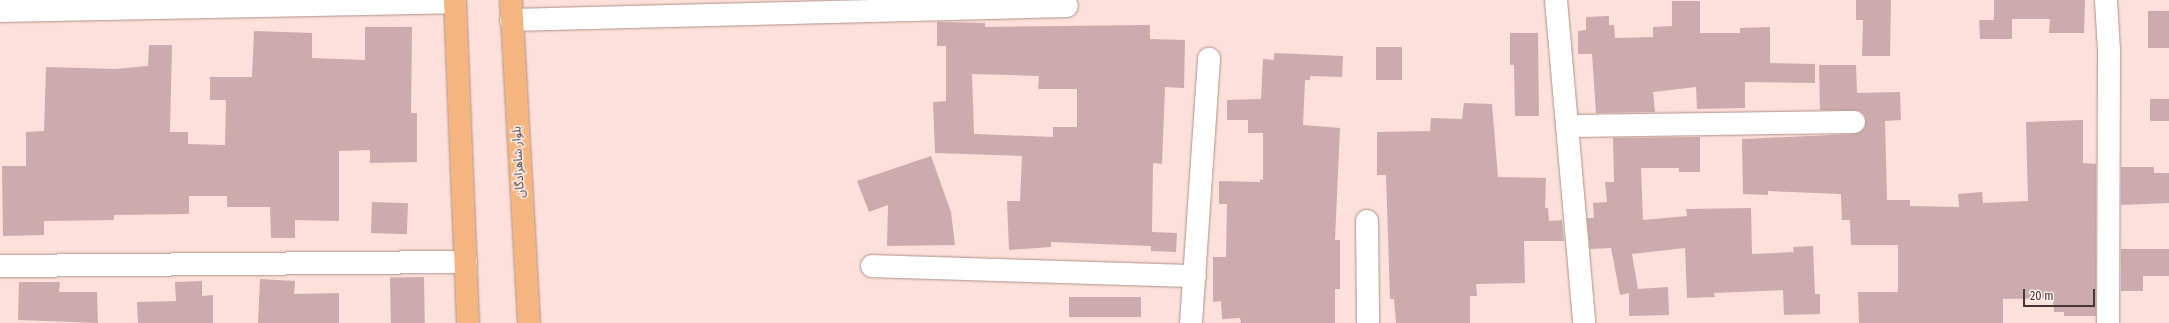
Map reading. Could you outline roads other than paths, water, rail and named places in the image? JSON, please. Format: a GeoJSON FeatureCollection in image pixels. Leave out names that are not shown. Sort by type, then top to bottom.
{"type":"FeatureCollection","features":[{"type":"Feature","properties":{"kind":"main road"},"geometry":{"type":"LineString","coordinates":[[455,1],[468,323]]}},
{"type":"Feature","properties":{"kind":"main road","name":"بلوار شاهزادگان"},"geometry":{"type":"LineString","coordinates":[[511,10],[529,323]]}},
{"type":"Feature","properties":{"kind":"street"},"geometry":{"type":"LineString","coordinates":[[1556,0],[1584,323]]}},
{"type":"Feature","properties":{"kind":"street"},"geometry":{"type":"LineString","coordinates":[[2106,0],[2108,50],[2108,323]]}},
{"type":"Feature","properties":{"kind":"street"},"geometry":{"type":"LineString","coordinates":[[0,11],[455,1]]}},
{"type":"Feature","properties":{"kind":"street"},"geometry":{"type":"LineString","coordinates":[[511,10],[1067,6]]}},
{"type":"Feature","properties":{"kind":"street"},"geometry":{"type":"LineString","coordinates":[[1191,323],[1209,59]]}},
{"type":"Feature","properties":{"kind":"street"},"geometry":{"type":"LineString","coordinates":[[1567,126],[1854,122]]}},
{"type":"Feature","properties":{"kind":"street"},"geometry":{"type":"LineString","coordinates":[[1367,221],[1368,323]]}},
{"type":"Feature","properties":{"kind":"street"},"geometry":{"type":"LineString","coordinates":[[0,266],[466,262]]}},
{"type":"Feature","properties":{"kind":"street"},"geometry":{"type":"LineString","coordinates":[[872,266],[1194,276]]}}]}
